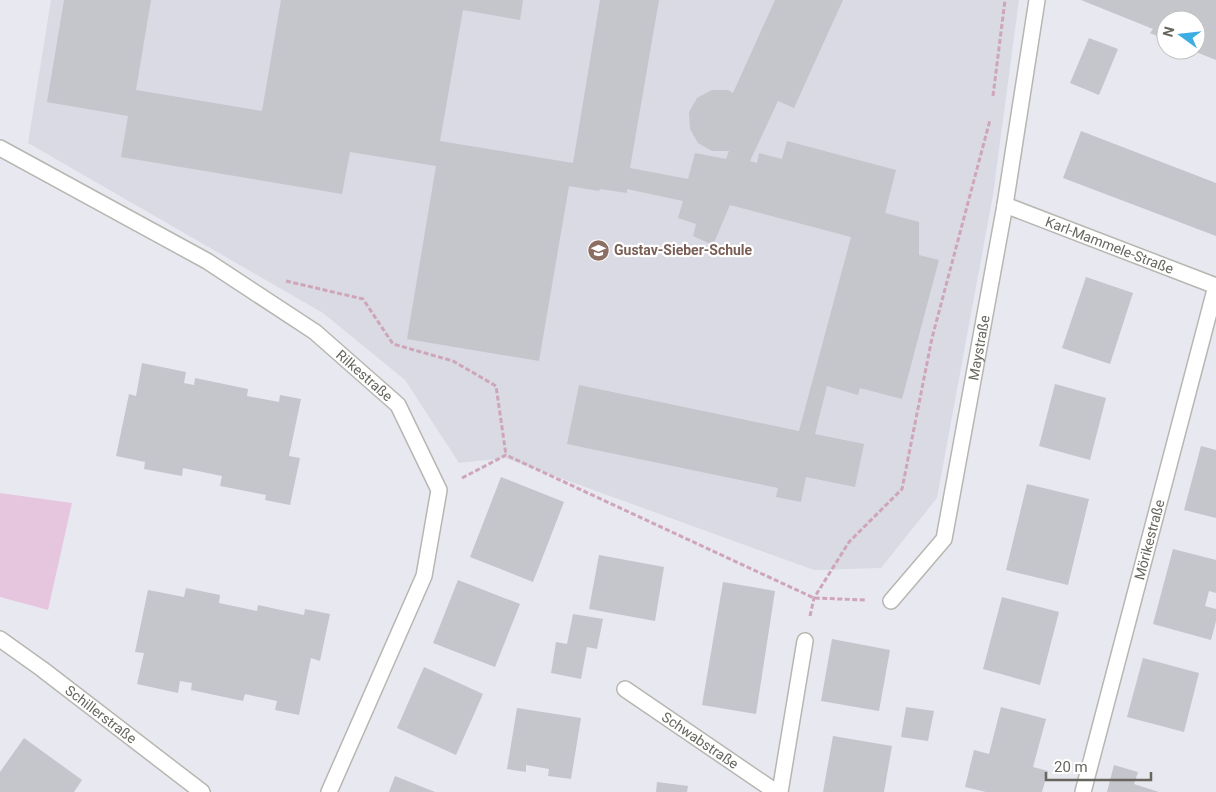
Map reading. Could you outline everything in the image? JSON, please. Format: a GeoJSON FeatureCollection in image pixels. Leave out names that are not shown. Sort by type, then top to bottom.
{"type":"FeatureCollection","features":[{"type":"Feature","properties":{"kind":"street","name":"Maystraße"},"geometry":{"type":"LineString","coordinates":[[890,601],[944,539],[1004,205],[1036,0]]}},
{"type":"Feature","properties":{"kind":"street","name":"Rilkestraße"},"geometry":{"type":"LineString","coordinates":[[0,148],[207,261],[315,332],[398,406],[440,490]]}},
{"type":"Feature","properties":{"kind":"street","name":"Karl-Mammele-Straße"},"geometry":{"type":"LineString","coordinates":[[1004,205],[1216,286]]}},
{"type":"Feature","properties":{"kind":"street","name":"Mörikestraße"},"geometry":{"type":"LineString","coordinates":[[1083,792],[1216,286]]}},
{"type":"Feature","properties":{"kind":"street"},"geometry":{"type":"LineString","coordinates":[[329,792],[424,576],[440,490]]}},
{"type":"Feature","properties":{"kind":"street","name":"Schillerstraße"},"geometry":{"type":"LineString","coordinates":[[0,639],[202,792]]}},
{"type":"Feature","properties":{"kind":"street"},"geometry":{"type":"LineString","coordinates":[[780,792],[805,641]]}},
{"type":"Feature","properties":{"kind":"street","name":"Schwabstraße"},"geometry":{"type":"LineString","coordinates":[[626,689],[776,792]]}},
{"type":"Feature","properties":{"kind":"path"},"geometry":{"type":"LineString","coordinates":[[993,96],[1004,0]]}},
{"type":"Feature","properties":{"kind":"path"},"geometry":{"type":"LineString","coordinates":[[814,598],[849,542],[902,489],[932,338],[991,116]]}},
{"type":"Feature","properties":{"kind":"path"},"geometry":{"type":"LineString","coordinates":[[280,279],[363,299],[393,344],[454,360],[496,386],[506,455]]}},
{"type":"Feature","properties":{"kind":"path"},"geometry":{"type":"LineString","coordinates":[[506,455],[814,598],[890,601]]}},
{"type":"Feature","properties":{"kind":"path"},"geometry":{"type":"LineString","coordinates":[[440,490],[506,455]]}},
{"type":"Feature","properties":{"kind":"shaded area","name":"Gustav-Sieber-Schule"},"geometry":{"type":"Polygon","coordinates":[[[51,0],[1019,0],[993,195],[937,498],[881,568],[814,570],[505,458],[459,463],[405,380],[323,313],[28,143],[51,0]]]}},
{"type":"Feature","properties":{"kind":"shaded area"},"geometry":{"type":"Polygon","coordinates":[[[0,493],[72,503],[48,610],[0,597],[0,493]]]}},
{"type":"Feature","properties":{"kind":"building"},"geometry":{"type":"Polygon","coordinates":[[[64,0],[151,0],[136,90],[262,111],[281,0],[523,0],[520,20],[463,10],[440,141],[573,163],[600,0],[659,0],[630,168],[688,179],[695,153],[726,159],[729,151],[712,151],[698,143],[690,129],[689,112],[697,98],[712,90],[728,90],[733,93],[775,0],[843,0],[794,108],[778,101],[750,161],[757,163],[759,153],[782,159],[787,141],[896,170],[885,213],[919,222],[919,255],[939,260],[902,399],[860,388],[858,395],[827,386],[815,434],[864,444],[855,487],[806,477],[801,502],[776,497],[778,488],[567,444],[579,385],[799,431],[851,237],[730,205],[713,245],[693,236],[696,224],[678,218],[683,201],[627,189],[627,193],[569,186],[539,361],[407,339],[436,166],[350,152],[342,194],[121,157],[128,116],[47,102],[64,0]]]}},
{"type":"Feature","properties":{"kind":"building"},"geometry":{"type":"Polygon","coordinates":[[[1081,0],[1216,0],[1216,60],[1206,56],[1206,10],[1156,10],[1156,36],[1150,33],[1153,29],[1081,0]]]}},
{"type":"Feature","properties":{"kind":"building"},"geometry":{"type":"Polygon","coordinates":[[[1089,38],[1118,49],[1099,95],[1070,83],[1089,38]]]}},
{"type":"Feature","properties":{"kind":"building"},"geometry":{"type":"Polygon","coordinates":[[[1081,131],[1216,183],[1216,236],[1063,178],[1081,131]]]}},
{"type":"Feature","properties":{"kind":"building"},"geometry":{"type":"Polygon","coordinates":[[[1086,277],[1133,293],[1110,364],[1062,348],[1086,277]]]}},
{"type":"Feature","properties":{"kind":"building"},"geometry":{"type":"Polygon","coordinates":[[[142,363],[186,372],[184,383],[194,385],[195,378],[248,389],[247,396],[279,402],[280,395],[301,399],[289,456],[300,458],[290,505],[265,500],[266,495],[220,486],[222,476],[183,468],[182,476],[144,469],[145,462],[116,456],[129,394],[136,396],[142,363]]]}},
{"type":"Feature","properties":{"kind":"building"},"geometry":{"type":"Polygon","coordinates":[[[1055,384],[1106,398],[1090,460],[1039,446],[1055,384]]]}},
{"type":"Feature","properties":{"kind":"building"},"geometry":{"type":"Polygon","coordinates":[[[1201,446],[1216,450],[1216,518],[1184,510],[1201,446]]]}},
{"type":"Feature","properties":{"kind":"building"},"geometry":{"type":"Polygon","coordinates":[[[501,477],[564,502],[533,582],[470,557],[501,477]]]}},
{"type":"Feature","properties":{"kind":"building"},"geometry":{"type":"Polygon","coordinates":[[[1027,484],[1089,499],[1068,585],[1006,570],[1027,484]]]}},
{"type":"Feature","properties":{"kind":"building"},"geometry":{"type":"Polygon","coordinates":[[[1173,549],[1216,560],[1216,593],[1209,591],[1205,606],[1216,609],[1216,621],[1211,640],[1153,624],[1173,549]]]}},
{"type":"Feature","properties":{"kind":"building"},"geometry":{"type":"Polygon","coordinates":[[[599,555],[664,567],[655,621],[589,609],[599,555]]]}},
{"type":"Feature","properties":{"kind":"building"},"geometry":{"type":"Polygon","coordinates":[[[458,580],[520,604],[495,667],[433,643],[458,580]]]}},
{"type":"Feature","properties":{"kind":"building"},"geometry":{"type":"Polygon","coordinates":[[[723,582],[775,591],[756,714],[702,705],[723,582]]]}},
{"type":"Feature","properties":{"kind":"building"},"geometry":{"type":"Polygon","coordinates":[[[186,588],[220,595],[219,603],[257,611],[258,605],[304,615],[305,609],[330,614],[320,661],[311,658],[299,715],[275,710],[277,701],[245,694],[243,701],[191,690],[192,683],[180,681],[178,693],[137,684],[144,653],[135,652],[148,590],[184,597],[186,588]]]}},
{"type":"Feature","properties":{"kind":"building"},"geometry":{"type":"Polygon","coordinates":[[[1002,597],[1059,612],[1040,685],[983,669],[1002,597]]]}},
{"type":"Feature","properties":{"kind":"building"},"geometry":{"type":"Polygon","coordinates":[[[573,614],[603,619],[597,649],[587,647],[581,679],[551,673],[556,642],[567,644],[573,614]]]}},
{"type":"Feature","properties":{"kind":"building"},"geometry":{"type":"Polygon","coordinates":[[[832,639],[890,650],[879,711],[821,701],[832,639]]]}},
{"type":"Feature","properties":{"kind":"building"},"geometry":{"type":"Polygon","coordinates":[[[1143,658],[1199,673],[1184,732],[1127,717],[1143,658]]]}},
{"type":"Feature","properties":{"kind":"building"},"geometry":{"type":"Polygon","coordinates":[[[424,667],[483,694],[456,755],[397,728],[424,667]]]}},
{"type":"Feature","properties":{"kind":"building"},"geometry":{"type":"Polygon","coordinates":[[[906,707],[934,711],[928,741],[901,737],[906,707]]]}},
{"type":"Feature","properties":{"kind":"building"},"geometry":{"type":"Polygon","coordinates":[[[1001,707],[1046,719],[1033,767],[1048,771],[1042,792],[986,792],[965,787],[974,750],[989,754],[1001,707]]]}},
{"type":"Feature","properties":{"kind":"building"},"geometry":{"type":"Polygon","coordinates":[[[517,708],[581,718],[571,779],[548,776],[549,769],[526,765],[526,772],[507,769],[517,708]]]}},
{"type":"Feature","properties":{"kind":"building"},"geometry":{"type":"Polygon","coordinates":[[[833,736],[892,746],[884,792],[823,792],[833,736]]]}},
{"type":"Feature","properties":{"kind":"building"},"geometry":{"type":"Polygon","coordinates":[[[24,738],[82,780],[74,792],[0,792],[0,772],[24,738]]]}},
{"type":"Feature","properties":{"kind":"building"},"geometry":{"type":"Polygon","coordinates":[[[1114,765],[1138,772],[1134,784],[1159,792],[1107,792],[1114,765]]]}},
{"type":"Feature","properties":{"kind":"building"},"geometry":{"type":"Polygon","coordinates":[[[395,776],[435,792],[389,792],[395,776]]]}},
{"type":"Feature","properties":{"kind":"building"},"geometry":{"type":"Polygon","coordinates":[[[657,782],[688,786],[687,792],[656,792],[657,782]]]}},
{"type":"Feature","properties":{"kind":"place","name":"Gustav-Sieber-Schule"},"geometry":{"type":"Point","coordinates":[598,250]}}]}
